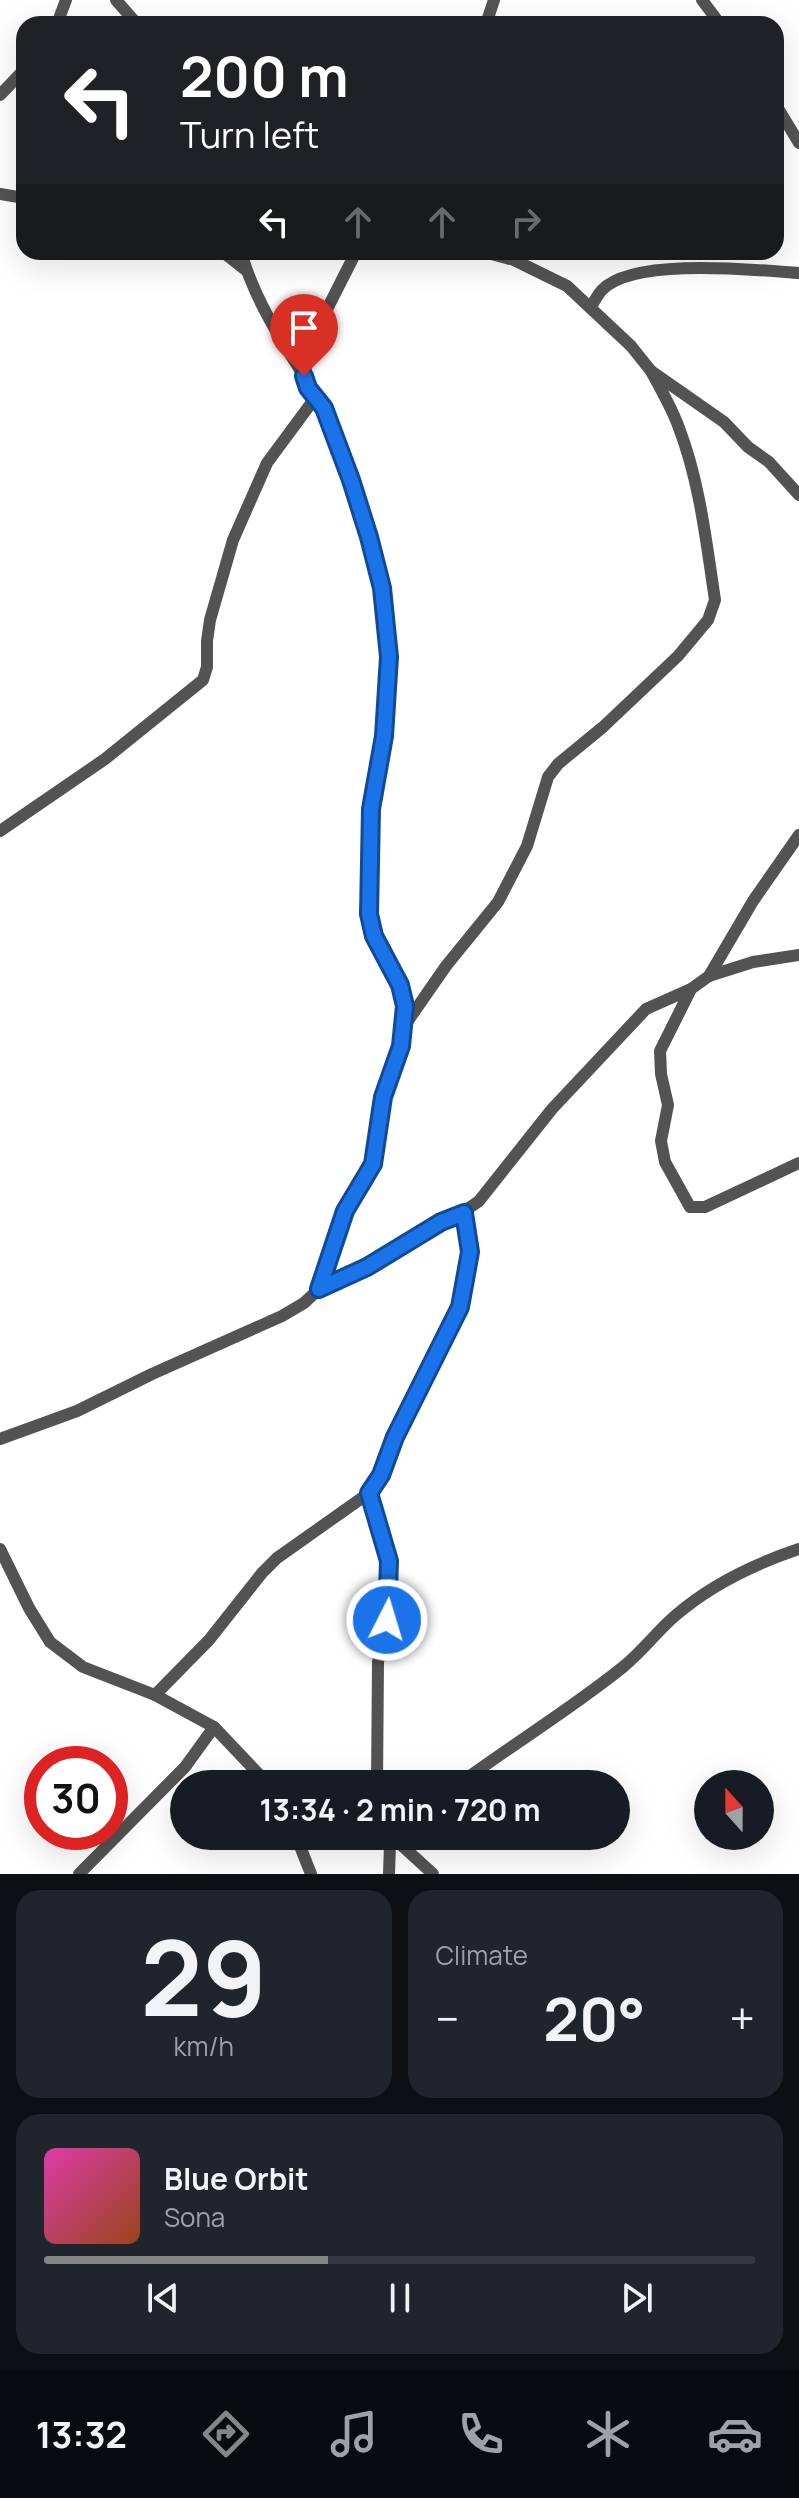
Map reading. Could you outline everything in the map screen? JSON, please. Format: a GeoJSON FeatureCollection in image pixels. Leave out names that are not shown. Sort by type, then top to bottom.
{"type":"FeatureCollection","features":[{"type":"Feature","properties":{"kind":"street"},"geometry":{"type":"LineString","coordinates":[[116,0],[130,16]]}},
{"type":"Feature","properties":{"kind":"street"},"geometry":{"type":"LineString","coordinates":[[0,95],[16,78]]}},
{"type":"Feature","properties":{"kind":"street"},"geometry":{"type":"LineString","coordinates":[[784,118],[799,143]]}},
{"type":"Feature","properties":{"kind":"street"},"geometry":{"type":"LineString","coordinates":[[233,260],[247,271]]}},
{"type":"Feature","properties":{"kind":"street"},"geometry":{"type":"LineString","coordinates":[[244,260],[272,326],[304,376],[308,388],[324,408],[351,480],[382,588],[389,657],[384,736],[371,809],[369,914],[374,936],[400,985],[405,1025],[383,1097],[373,1164],[345,1211],[319,1289]]}},
{"type":"Feature","properties":{"kind":"street"},"geometry":{"type":"LineString","coordinates":[[304,376],[312,339],[352,260]]}},
{"type":"Feature","properties":{"kind":"street"},"geometry":{"type":"LineString","coordinates":[[405,1025],[446,966],[498,902],[527,846],[548,777],[558,764],[603,727],[678,656],[713,610],[715,600],[693,469],[678,424],[651,371],[631,346],[567,286],[514,260]]}},
{"type":"Feature","properties":{"kind":"street"},"geometry":{"type":"LineString","coordinates":[[591,306],[603,289],[621,279],[663,268],[799,273]]}},
{"type":"Feature","properties":{"kind":"street"},"geometry":{"type":"LineString","coordinates":[[651,371],[724,422],[748,447],[769,462],[799,495]]}},
{"type":"Feature","properties":{"kind":"street"},"geometry":{"type":"LineString","coordinates":[[0,831],[105,759],[203,680],[207,667],[210,620],[233,540],[267,463],[315,398]]}},
{"type":"Feature","properties":{"kind":"street"},"geometry":{"type":"LineString","coordinates":[[709,976],[753,901],[799,835]]}},
{"type":"Feature","properties":{"kind":"street"},"geometry":{"type":"LineString","coordinates":[[0,1439],[77,1411],[272,1321],[304,1303],[319,1289],[367,1267],[441,1222],[464,1213],[479,1201],[552,1109],[646,1009],[691,989],[709,976],[753,962],[799,955]]}},
{"type":"Feature","properties":{"kind":"street"},"geometry":{"type":"LineString","coordinates":[[691,989],[660,1051],[668,1105],[661,1141],[665,1162],[690,1207],[705,1207],[799,1163]]}},
{"type":"Feature","properties":{"kind":"street"},"geometry":{"type":"LineString","coordinates":[[155,1695],[209,1640],[277,1558],[369,1493],[381,1475],[395,1437],[460,1307],[470,1252],[464,1213]]}},
{"type":"Feature","properties":{"kind":"street"},"geometry":{"type":"LineString","coordinates":[[369,1493],[391,1576],[387,1620],[378,1662],[377,1770]]}},
{"type":"Feature","properties":{"kind":"street"},"geometry":{"type":"LineString","coordinates":[[0,1549],[50,1642],[83,1667],[155,1695],[214,1727],[255,1770]]}},
{"type":"Feature","properties":{"kind":"street"},"geometry":{"type":"LineString","coordinates":[[480,1770],[624,1666],[704,1592],[756,1565],[799,1549]]}},
{"type":"Feature","properties":{"kind":"street"},"geometry":{"type":"LineString","coordinates":[[79,1874],[185,1767],[214,1727]]}},
{"type":"Feature","properties":{"kind":"street"},"geometry":{"type":"LineString","coordinates":[[302,1850],[311,1874]]}},
{"type":"Feature","properties":{"kind":"street"},"geometry":{"type":"LineString","coordinates":[[389,1874],[392,1850]]}},
{"type":"Feature","properties":{"kind":"street"},"geometry":{"type":"LineString","coordinates":[[406,1850],[433,1874]]}},
{"type":"Feature","properties":{"kind":"route"},"geometry":{"type":"LineString","coordinates":[[304,376],[308,388],[324,408],[351,480],[382,588],[389,657],[384,736],[371,809],[369,914],[374,936],[400,985],[405,1006],[401,1046],[383,1097],[373,1164],[345,1211],[319,1289],[367,1267],[441,1222],[464,1213],[470,1252],[460,1307],[395,1437],[381,1475],[369,1493],[389,1561],[391,1576],[387,1620]]}}]}
